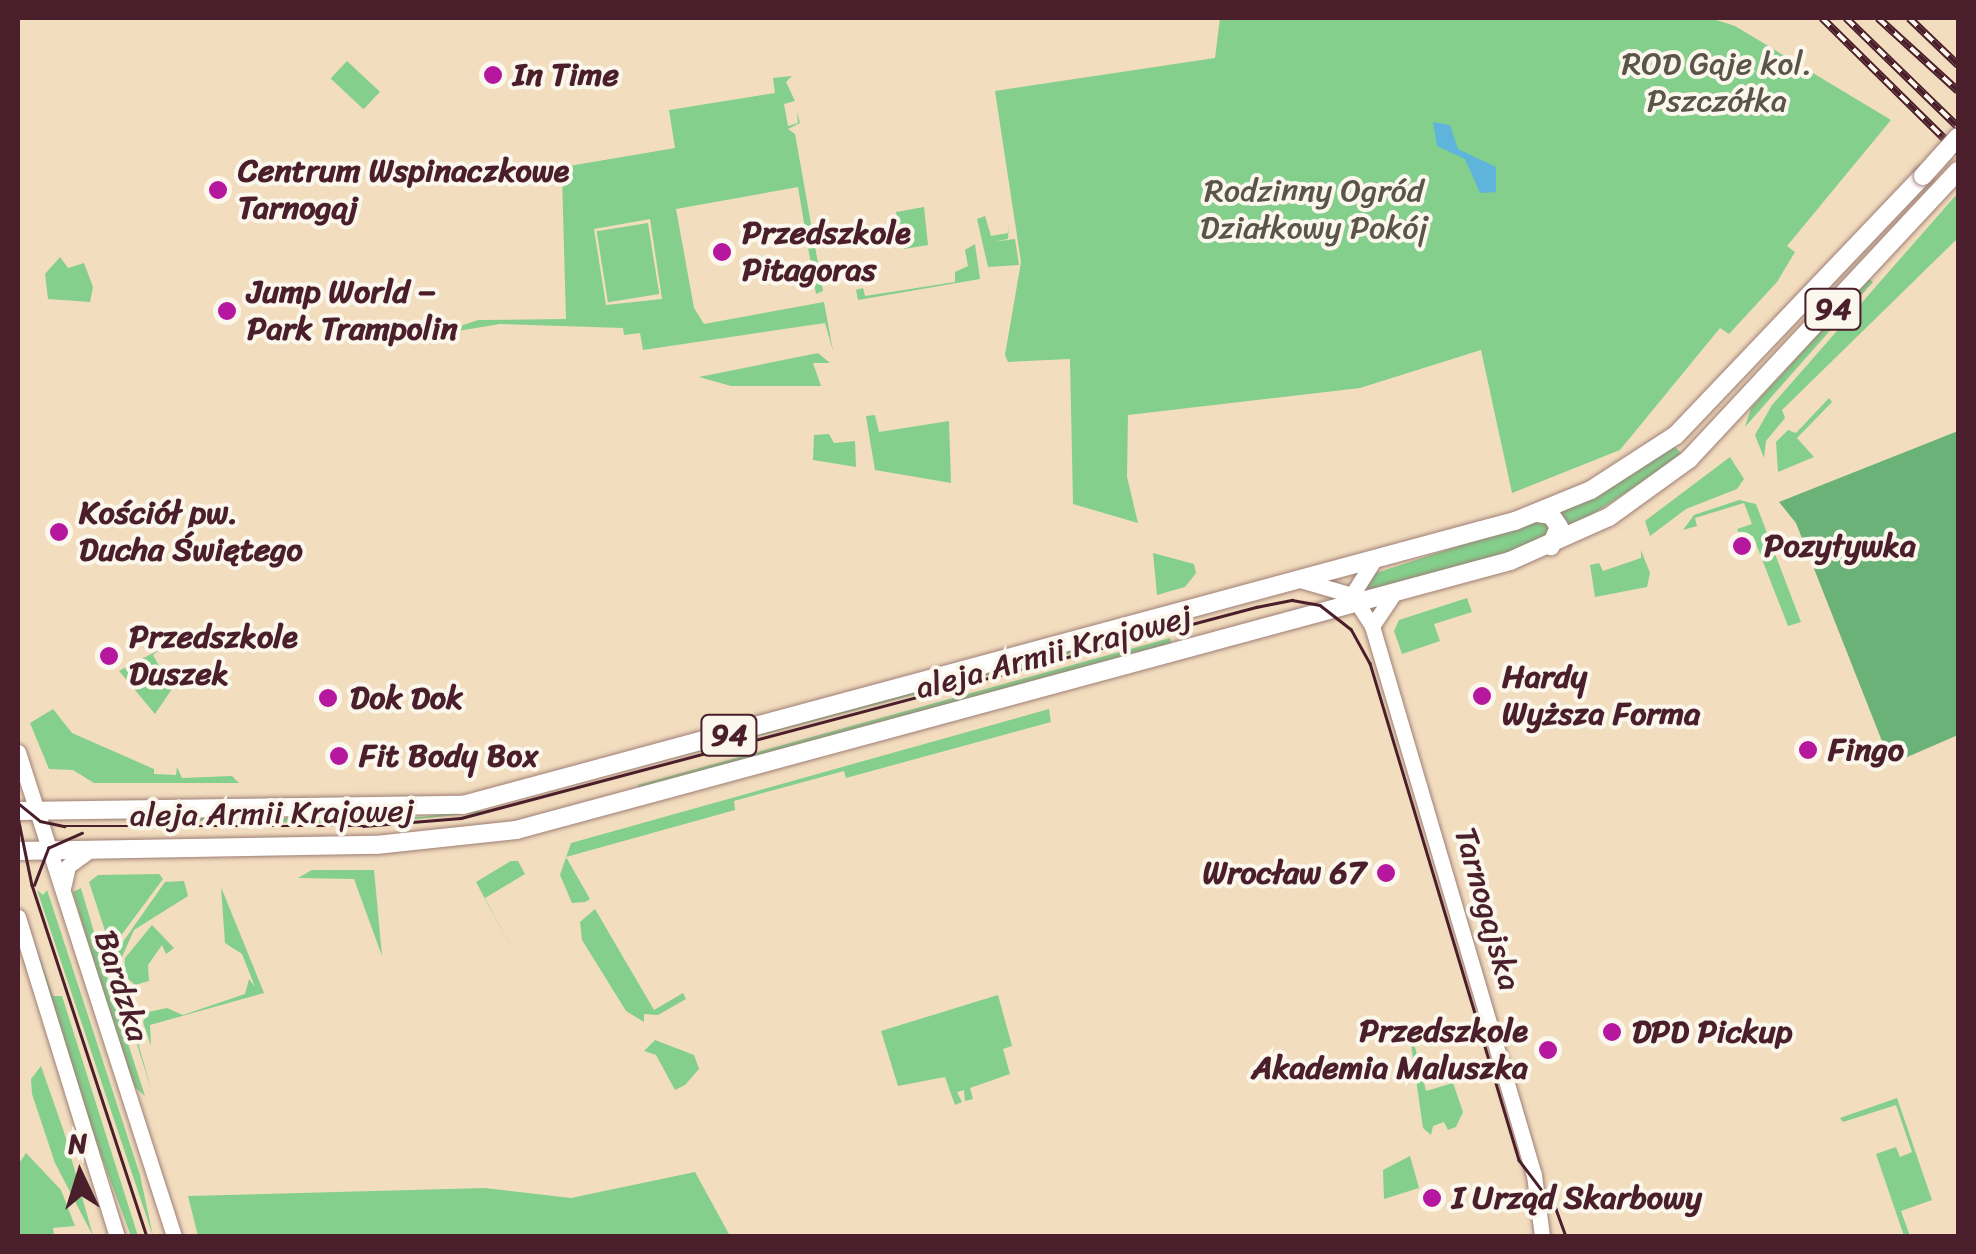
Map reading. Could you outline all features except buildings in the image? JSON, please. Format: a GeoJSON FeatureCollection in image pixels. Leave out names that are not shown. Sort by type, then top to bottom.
{"type":"FeatureCollection","features":[{"type":"Feature","properties":{"kind":"main road","name":"aleja Armii Krajowej"},"geometry":{"type":"LineString","coordinates":[[26,811],[463,805],[1538,513],[1624,472],[1708,407],[1958,137]]}},
{"type":"Feature","properties":{"kind":"main road","name":"aleja Armii Krajowej"},"geometry":{"type":"LineString","coordinates":[[18,851],[376,845],[516,830],[1355,599],[1394,594],[1551,546],[1639,498],[1726,424],[1958,172]]}},
{"type":"Feature","properties":{"kind":"main road"},"geometry":{"type":"LineString","coordinates":[[1708,407],[1726,424]]}},
{"type":"Feature","properties":{"kind":"main road"},"geometry":{"type":"LineString","coordinates":[[1538,513],[1557,521],[1551,546]]}},
{"type":"Feature","properties":{"kind":"main road"},"geometry":{"type":"LineString","coordinates":[[1300,580],[1355,599],[1374,560]]}},
{"type":"Feature","properties":{"kind":"main road"},"geometry":{"type":"LineString","coordinates":[[1372,626],[1394,594]]}},
{"type":"Feature","properties":{"kind":"main road","name":"Tarnogajska"},"geometry":{"type":"LineString","coordinates":[[1355,599],[1372,626],[1534,1175],[1542,1236]]}},
{"type":"Feature","properties":{"kind":"main road","name":"Bardzka"},"geometry":{"type":"LineString","coordinates":[[18,752],[26,811],[48,850],[174,1236]]}},
{"type":"Feature","properties":{"kind":"main road"},"geometry":{"type":"LineString","coordinates":[[62,892],[68,866],[92,848]]}},
{"type":"Feature","properties":{"kind":"main road"},"geometry":{"type":"LineString","coordinates":[[18,916],[117,1236]]}},
{"type":"Feature","properties":{"kind":"green space","name":"Rodzinny Ogród Działkowy Pokój"},"geometry":{"type":"Polygon","coordinates":[[[1220,18],[1710,18],[1735,26],[1891,120],[1787,246],[1795,252],[1777,282],[1729,334],[1720,328],[1620,450],[1512,493],[1481,350],[1360,388],[1128,415],[1127,477],[1138,523],[1073,504],[1070,359],[1008,362],[1005,355],[1021,262],[995,91],[1215,58],[1220,18]]]}},
{"type":"Feature","properties":{"kind":"green space"},"geometry":{"type":"Polygon","coordinates":[[[347,61],[380,92],[364,109],[331,79],[347,61]]]}},
{"type":"Feature","properties":{"kind":"green space"},"geometry":{"type":"Polygon","coordinates":[[[792,76],[786,82],[795,101],[784,104],[788,126],[798,123],[797,112],[800,123],[788,129],[795,134],[823,291],[816,294],[798,187],[676,209],[694,308],[704,324],[824,302],[833,351],[825,323],[643,350],[640,333],[624,335],[623,328],[500,324],[434,335],[478,320],[566,319],[562,177],[570,175],[569,166],[675,148],[669,110],[775,93],[773,78],[792,76]],[[650,219],[594,229],[606,305],[662,299],[650,219]]]}},
{"type":"Feature","properties":{"kind":"green space"},"geometry":{"type":"Polygon","coordinates":[[[1957,194],[1958,238],[1782,410],[1785,418],[1766,441],[1764,458],[1755,435],[1772,405],[1957,194]]]}},
{"type":"Feature","properties":{"kind":"green space"},"geometry":{"type":"Polygon","coordinates":[[[924,207],[928,245],[904,249],[896,212],[924,207]]]}},
{"type":"Feature","properties":{"kind":"green space"},"geometry":{"type":"Polygon","coordinates":[[[985,216],[991,236],[1008,233],[1009,223],[1008,239],[992,242],[1015,239],[1019,265],[988,267],[977,219],[985,216]]]}},
{"type":"Feature","properties":{"kind":"green space"},"geometry":{"type":"Polygon","coordinates":[[[648,223],[659,294],[608,302],[597,231],[648,223]]]}},
{"type":"Feature","properties":{"kind":"green space"},"geometry":{"type":"Polygon","coordinates":[[[975,244],[980,279],[858,300],[856,290],[863,288],[865,296],[955,282],[955,272],[968,266],[965,250],[975,244]]]}},
{"type":"Feature","properties":{"kind":"green space"},"geometry":{"type":"Polygon","coordinates":[[[60,257],[68,268],[84,263],[93,287],[90,302],[48,299],[45,274],[60,257]]]}},
{"type":"Feature","properties":{"kind":"green space"},"geometry":{"type":"Polygon","coordinates":[[[1869,279],[1873,282],[1745,427],[1751,408],[1869,279]]]}},
{"type":"Feature","properties":{"kind":"green space"},"geometry":{"type":"Polygon","coordinates":[[[818,353],[830,363],[813,363],[821,386],[731,386],[699,377],[818,353]]]}},
{"type":"Feature","properties":{"kind":"green space"},"geometry":{"type":"Polygon","coordinates":[[[862,393],[866,416],[875,415],[879,432],[949,421],[951,483],[875,470],[862,393]]]}},
{"type":"Feature","properties":{"kind":"green space"},"geometry":{"type":"Polygon","coordinates":[[[1829,398],[1832,402],[1797,438],[1814,457],[1778,472],[1776,442],[1788,430],[1796,433],[1829,398]]]}},
{"type":"Feature","properties":{"kind":"green space"},"geometry":{"type":"Polygon","coordinates":[[[1958,431],[1958,735],[1891,764],[1796,523],[1779,502],[1958,431]]]}},
{"type":"Feature","properties":{"kind":"green space"},"geometry":{"type":"Polygon","coordinates":[[[829,434],[834,443],[855,441],[856,467],[813,460],[814,435],[829,434]]]}},
{"type":"Feature","properties":{"kind":"green space"},"geometry":{"type":"Polygon","coordinates":[[[1674,446],[1683,455],[1567,531],[1559,512],[1674,446]]]}},
{"type":"Feature","properties":{"kind":"green space"},"geometry":{"type":"Polygon","coordinates":[[[1730,457],[1744,479],[1737,489],[1686,509],[1650,536],[1645,521],[1730,457]]]}},
{"type":"Feature","properties":{"kind":"green space"},"geometry":{"type":"Polygon","coordinates":[[[1739,500],[1756,504],[1801,622],[1788,626],[1753,536],[1741,538],[1737,529],[1752,524],[1744,503],[1695,518],[1697,526],[1683,530],[1694,515],[1739,500]]]}},
{"type":"Feature","properties":{"kind":"green space"},"geometry":{"type":"Polygon","coordinates":[[[1538,520],[1546,521],[1552,533],[1504,555],[1371,591],[1365,584],[1370,575],[1538,520]]]}},
{"type":"Feature","properties":{"kind":"green space"},"geometry":{"type":"Polygon","coordinates":[[[1641,550],[1650,573],[1647,587],[1595,597],[1590,565],[1599,563],[1603,571],[1641,558],[1641,550]]]}},
{"type":"Feature","properties":{"kind":"green space"},"geometry":{"type":"Polygon","coordinates":[[[1153,553],[1194,564],[1196,573],[1185,587],[1157,595],[1153,553]]]}},
{"type":"Feature","properties":{"kind":"green space"},"geometry":{"type":"Polygon","coordinates":[[[1467,598],[1472,612],[1434,624],[1440,641],[1402,654],[1394,631],[1399,620],[1467,598]]]}},
{"type":"Feature","properties":{"kind":"green space"},"geometry":{"type":"Polygon","coordinates":[[[1166,623],[1167,628],[633,769],[1166,623]]]}},
{"type":"Feature","properties":{"kind":"green space"},"geometry":{"type":"Polygon","coordinates":[[[1170,638],[1172,645],[639,790],[638,785],[1170,638]]]}},
{"type":"Feature","properties":{"kind":"green space"},"geometry":{"type":"Polygon","coordinates":[[[159,650],[153,655],[172,689],[155,714],[119,671],[159,650]]]}},
{"type":"Feature","properties":{"kind":"green space"},"geometry":{"type":"Polygon","coordinates":[[[53,709],[72,733],[154,769],[154,774],[176,775],[177,767],[182,778],[232,776],[239,783],[94,783],[73,770],[49,769],[30,723],[53,709]]]}},
{"type":"Feature","properties":{"kind":"green space"},"geometry":{"type":"Polygon","coordinates":[[[1049,709],[1051,722],[846,778],[844,771],[734,801],[735,810],[566,857],[571,843],[1049,709]]]}},
{"type":"Feature","properties":{"kind":"green space"},"geometry":{"type":"Polygon","coordinates":[[[484,812],[371,824],[101,819],[421,817],[484,812]]]}},
{"type":"Feature","properties":{"kind":"green space"},"geometry":{"type":"Polygon","coordinates":[[[566,857],[590,899],[585,902],[572,903],[560,875],[566,857]]]}},
{"type":"Feature","properties":{"kind":"green space"},"geometry":{"type":"Polygon","coordinates":[[[511,861],[518,861],[525,874],[485,898],[522,968],[476,882],[511,861]]]}},
{"type":"Feature","properties":{"kind":"green space"},"geometry":{"type":"Polygon","coordinates":[[[312,870],[374,870],[382,956],[354,879],[298,878],[312,870]]]}},
{"type":"Feature","properties":{"kind":"green space"},"geometry":{"type":"Polygon","coordinates":[[[159,874],[163,879],[111,949],[89,882],[98,875],[159,874]]]}},
{"type":"Feature","properties":{"kind":"green space"},"geometry":{"type":"Polygon","coordinates":[[[184,881],[188,896],[134,930],[117,968],[152,1092],[115,974],[115,960],[120,946],[165,882],[184,881]]]}},
{"type":"Feature","properties":{"kind":"green space"},"geometry":{"type":"Polygon","coordinates":[[[221,887],[264,993],[150,1025],[151,1046],[143,1022],[148,1012],[167,1008],[183,1015],[245,994],[249,979],[255,987],[242,954],[225,943],[221,887]]]}},
{"type":"Feature","properties":{"kind":"green space"},"geometry":{"type":"Polygon","coordinates":[[[81,888],[145,1096],[128,1081],[73,892],[81,888]]]}},
{"type":"Feature","properties":{"kind":"green space"},"geometry":{"type":"Polygon","coordinates":[[[37,890],[43,895],[47,890],[140,1175],[153,1236],[37,890]]]}},
{"type":"Feature","properties":{"kind":"green space"},"geometry":{"type":"Polygon","coordinates":[[[20,900],[53,996],[62,996],[138,1236],[131,1236],[89,1123],[20,900]]]}},
{"type":"Feature","properties":{"kind":"green space"},"geometry":{"type":"Polygon","coordinates":[[[595,909],[654,1010],[683,993],[686,999],[658,1015],[644,1014],[644,1022],[626,1011],[582,940],[580,922],[595,909]]]}},
{"type":"Feature","properties":{"kind":"green space"},"geometry":{"type":"Polygon","coordinates":[[[152,925],[174,948],[166,954],[162,945],[148,965],[149,981],[135,985],[124,975],[125,958],[152,925]]]}},
{"type":"Feature","properties":{"kind":"green space"},"geometry":{"type":"Polygon","coordinates":[[[998,995],[1012,1046],[1003,1049],[1010,1074],[970,1088],[973,1099],[965,1101],[964,1090],[957,1092],[962,1102],[955,1105],[945,1077],[898,1086],[881,1031],[998,995]]]}},
{"type":"Feature","properties":{"kind":"green space"},"geometry":{"type":"Polygon","coordinates":[[[1409,1034],[1422,1040],[1414,1043],[1426,1091],[1453,1083],[1463,1112],[1456,1127],[1448,1130],[1444,1122],[1433,1126],[1431,1135],[1423,1128],[1411,1044],[1403,1045],[1409,1034]]]}},
{"type":"Feature","properties":{"kind":"green space"},"geometry":{"type":"Polygon","coordinates":[[[655,1040],[694,1055],[699,1069],[685,1085],[675,1090],[656,1055],[644,1051],[655,1040]]]}},
{"type":"Feature","properties":{"kind":"green space"},"geometry":{"type":"Polygon","coordinates":[[[41,1066],[93,1236],[55,1163],[32,1094],[31,1079],[41,1066]]]}},
{"type":"Feature","properties":{"kind":"green space"},"geometry":{"type":"Polygon","coordinates":[[[1897,1098],[1932,1200],[1901,1211],[1910,1236],[1904,1236],[1876,1154],[1896,1147],[1900,1157],[1912,1152],[1896,1105],[1843,1122],[1840,1118],[1897,1098]]]}},
{"type":"Feature","properties":{"kind":"green space"},"geometry":{"type":"Polygon","coordinates":[[[26,1153],[61,1190],[75,1226],[53,1228],[54,1235],[18,1236],[18,1165],[26,1153]]]}},
{"type":"Feature","properties":{"kind":"green space"},"geometry":{"type":"Polygon","coordinates":[[[1410,1156],[1419,1188],[1384,1199],[1383,1170],[1410,1156]]]}},
{"type":"Feature","properties":{"kind":"green space"},"geometry":{"type":"Polygon","coordinates":[[[695,1172],[730,1236],[198,1236],[188,1196],[485,1188],[571,1198],[695,1172]]]}},
{"type":"Feature","properties":{"kind":"water"},"geometry":{"type":"Polygon","coordinates":[[[1433,122],[1450,125],[1458,149],[1496,167],[1496,192],[1480,193],[1465,159],[1437,146],[1433,122]]]}},
{"type":"Feature","properties":{"kind":"tram line"},"geometry":{"type":"LineString","coordinates":[[18,803],[40,821],[64,826],[363,826],[461,818],[1256,607],[1292,600],[1320,605],[1351,629],[1370,663],[1519,1160],[1556,1209],[1566,1236]]}},
{"type":"Feature","properties":{"kind":"tram line"},"geometry":{"type":"LineString","coordinates":[[18,817],[32,885],[147,1236]]}},
{"type":"Feature","properties":{"kind":"tram line"},"geometry":{"type":"LineString","coordinates":[[34,885],[48,848],[82,833]]}},
{"type":"Feature","properties":{"kind":"railway"},"geometry":{"type":"LineString","coordinates":[[1822,18],[1958,152]]}},
{"type":"Feature","properties":{"kind":"railway"},"geometry":{"type":"LineString","coordinates":[[1846,18],[1958,127]]}},
{"type":"Feature","properties":{"kind":"railway"},"geometry":{"type":"LineString","coordinates":[[1878,18],[1958,91]]}},
{"type":"Feature","properties":{"kind":"railway"},"geometry":{"type":"LineString","coordinates":[[1909,18],[1958,65]]}},
{"type":"Feature","properties":{"kind":"place","name":"In Time"},"geometry":{"type":"Point","coordinates":[493,75]}},
{"type":"Feature","properties":{"kind":"place","name":"Centrum Wspinaczkowe Tarnogaj"},"geometry":{"type":"Point","coordinates":[218,190]}},
{"type":"Feature","properties":{"kind":"place","name":"Przedszkole Pitagoras"},"geometry":{"type":"Point","coordinates":[722,252]}},
{"type":"Feature","properties":{"kind":"place","name":"Jump World – Park Trampolin"},"geometry":{"type":"Point","coordinates":[227,311]}},
{"type":"Feature","properties":{"kind":"place","name":"Kościół pw. Ducha Świętego"},"geometry":{"type":"Point","coordinates":[59,532]}},
{"type":"Feature","properties":{"kind":"place","name":"Pozytywka"},"geometry":{"type":"Point","coordinates":[1742,546]}},
{"type":"Feature","properties":{"kind":"place","name":"Przedszkole Duszek"},"geometry":{"type":"Point","coordinates":[109,656]}},
{"type":"Feature","properties":{"kind":"place","name":"Hardy Wyższa Forma"},"geometry":{"type":"Point","coordinates":[1482,696]}},
{"type":"Feature","properties":{"kind":"place","name":"Dok Dok"},"geometry":{"type":"Point","coordinates":[328,698]}},
{"type":"Feature","properties":{"kind":"place","name":"Fingo"},"geometry":{"type":"Point","coordinates":[1808,750]}},
{"type":"Feature","properties":{"kind":"place","name":"Fit Body Box"},"geometry":{"type":"Point","coordinates":[339,756]}},
{"type":"Feature","properties":{"kind":"place","name":"Wrocław 67"},"geometry":{"type":"Point","coordinates":[1386,873]}},
{"type":"Feature","properties":{"kind":"place","name":"DPD Pickup"},"geometry":{"type":"Point","coordinates":[1612,1032]}},
{"type":"Feature","properties":{"kind":"place","name":"Przedszkole Akademia Maluszka"},"geometry":{"type":"Point","coordinates":[1548,1050]}},
{"type":"Feature","properties":{"kind":"place","name":"I Urząd Skarbowy"},"geometry":{"type":"Point","coordinates":[1432,1198]}},
{"type":"Feature","properties":{"kind":"park label","name":"ROD Gaje kol. Pszczółka"},"geometry":{"type":"Point","coordinates":[1717,84]}}]}
